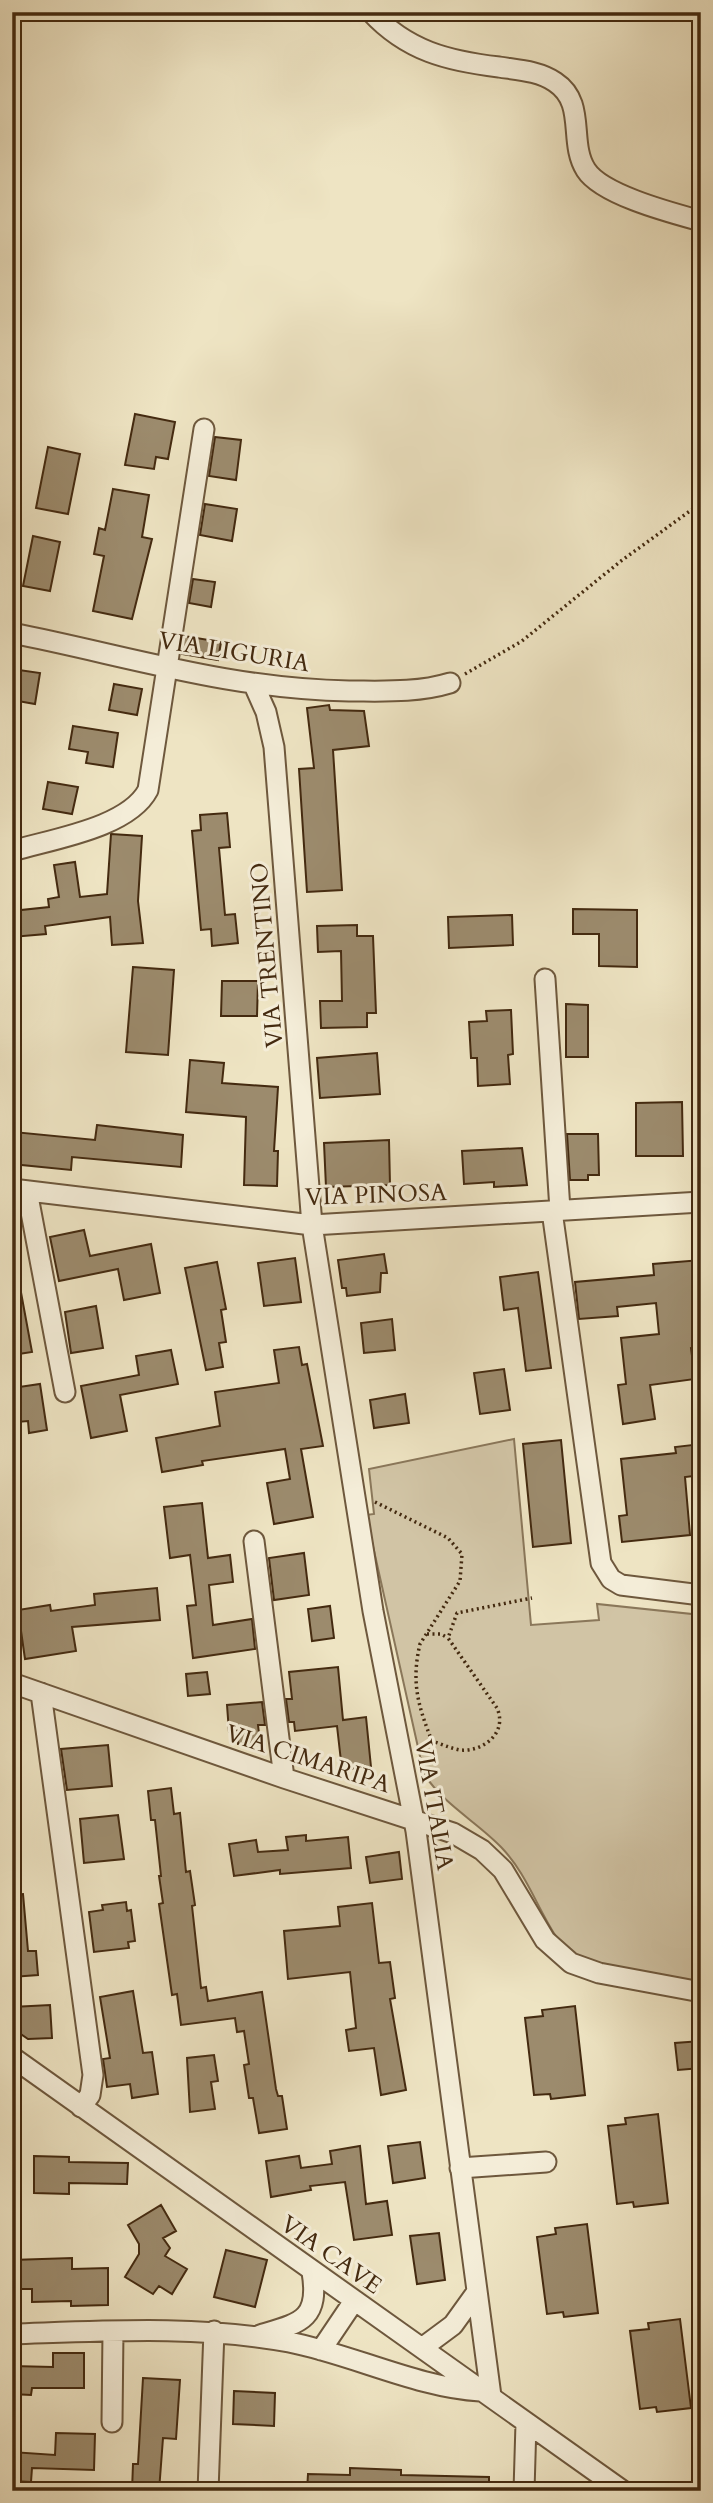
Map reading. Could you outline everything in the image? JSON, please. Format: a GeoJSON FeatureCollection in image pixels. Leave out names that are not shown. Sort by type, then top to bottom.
{"type":"FeatureCollection","features":[{"type":"Feature","properties":{"kind":"street"},"geometry":{"type":"LineString","coordinates":[[370,12],[393,32],[429,54],[526,71],[554,81],[572,102],[580,156],[591,176],[622,193],[701,221]]}},
{"type":"Feature","properties":{"kind":"street"},"geometry":{"type":"LineString","coordinates":[[12,851],[111,821],[139,803],[153,774],[204,429]]}},
{"type":"Feature","properties":{"kind":"street","name":"VIA LIGURIA"},"geometry":{"type":"LineString","coordinates":[[12,633],[254,685],[388,691],[450,683]]}},
{"type":"Feature","properties":{"kind":"street","name":"VIA TRENTINO"},"geometry":{"type":"LineString","coordinates":[[254,685],[268,719],[274,747],[312,1224]]}},
{"type":"Feature","properties":{"kind":"street"},"geometry":{"type":"LineString","coordinates":[[545,979],[556,1211],[601,1563],[611,1579],[621,1585],[701,1595]]}},
{"type":"Feature","properties":{"kind":"street"},"geometry":{"type":"LineString","coordinates":[[19,1190],[65,1392]]}},
{"type":"Feature","properties":{"kind":"street","name":"VIA PINOSA"},"geometry":{"type":"LineString","coordinates":[[19,1190],[312,1224],[701,1202]]}},
{"type":"Feature","properties":{"kind":"street","name":"VIA ITALIA"},"geometry":{"type":"LineString","coordinates":[[312,1224],[373,1611],[414,1819],[487,2394]]}},
{"type":"Feature","properties":{"kind":"street"},"geometry":{"type":"LineString","coordinates":[[254,1541],[284,1779]]}},
{"type":"Feature","properties":{"kind":"street","name":"VIA CIMARIPA"},"geometry":{"type":"LineString","coordinates":[[12,1683],[284,1779],[453,1833],[489,1857],[513,1884],[545,1940],[571,1963],[599,1973],[701,1992]]}},
{"type":"Feature","properties":{"kind":"street"},"geometry":{"type":"LineString","coordinates":[[41,1693],[93,2075],[92,2091],[81,2107]]}},
{"type":"Feature","properties":{"kind":"street","name":"VIA CAVE"},"geometry":{"type":"LineString","coordinates":[[12,2057],[623,2491]]}},
{"type":"Feature","properties":{"kind":"street"},"geometry":{"type":"LineString","coordinates":[[460,2168],[546,2162]]}},
{"type":"Feature","properties":{"kind":"street"},"geometry":{"type":"LineString","coordinates":[[255,2337],[293,2325],[306,2316],[314,2301],[312,2272]]}},
{"type":"Feature","properties":{"kind":"street"},"geometry":{"type":"LineString","coordinates":[[422,2348],[453,2325],[476,2293]]}},
{"type":"Feature","properties":{"kind":"street"},"geometry":{"type":"LineString","coordinates":[[321,2350],[354,2301]]}},
{"type":"Feature","properties":{"kind":"street"},"geometry":{"type":"LineString","coordinates":[[112,2422],[113,2331]]}},
{"type":"Feature","properties":{"kind":"street"},"geometry":{"type":"LineString","coordinates":[[208,2491],[214,2331]]}},
{"type":"Feature","properties":{"kind":"street"},"geometry":{"type":"LineString","coordinates":[[12,2333],[214,2331],[321,2350],[448,2387],[487,2394]]}},
{"type":"Feature","properties":{"kind":"street"},"geometry":{"type":"LineString","coordinates":[[524,2491],[526,2423]]}},
{"type":"Feature","properties":{"kind":"path"},"geometry":{"type":"LineString","coordinates":[[450,683],[522,641],[621,561],[701,503]]}},
{"type":"Feature","properties":{"kind":"path"},"geometry":{"type":"LineString","coordinates":[[370,1500],[448,1538],[463,1554],[463,1570],[446,1608],[427,1634],[418,1653],[415,1697],[432,1741],[461,1750],[485,1745],[495,1735],[501,1716],[449,1639],[441,1634],[427,1634]]}},
{"type":"Feature","properties":{"kind":"path"},"geometry":{"type":"LineString","coordinates":[[446,1608],[457,1614],[532,1598]]}},
{"type":"Feature","properties":{"kind":"path"},"geometry":{"type":"LineString","coordinates":[[449,1639],[457,1614]]}},
{"type":"Feature","properties":{"kind":"shaded area"},"geometry":{"type":"Polygon","coordinates":[[[514,1439],[531,1625],[599,1620],[597,1604],[701,1615],[701,1864],[698,1865],[701,1985],[603,1968],[569,1951],[557,1938],[510,1857],[492,1838],[450,1804],[424,1774],[366,1515],[374,1514],[369,1469],[514,1439]]]}},
{"type":"Feature","properties":{"kind":"building"},"geometry":{"type":"Polygon","coordinates":[[[135,414],[175,422],[168,459],[156,457],[154,469],[125,465],[135,414]]]}},
{"type":"Feature","properties":{"kind":"building"},"geometry":{"type":"Polygon","coordinates":[[[215,437],[241,440],[236,480],[209,476],[215,437]]]}},
{"type":"Feature","properties":{"kind":"building"},"geometry":{"type":"Polygon","coordinates":[[[48,447],[80,454],[68,514],[36,508],[48,447]]]}},
{"type":"Feature","properties":{"kind":"building"},"geometry":{"type":"Polygon","coordinates":[[[113,489],[149,495],[142,537],[152,539],[132,619],[93,611],[104,556],[94,554],[99,528],[105,530],[113,489]]]}},
{"type":"Feature","properties":{"kind":"building"},"geometry":{"type":"Polygon","coordinates":[[[205,504],[237,509],[232,541],[200,535],[205,504]]]}},
{"type":"Feature","properties":{"kind":"building"},"geometry":{"type":"Polygon","coordinates":[[[33,536],[60,542],[50,591],[23,586],[33,536]]]}},
{"type":"Feature","properties":{"kind":"building"},"geometry":{"type":"Polygon","coordinates":[[[193,579],[215,582],[211,607],[189,603],[193,579]]]}},
{"type":"Feature","properties":{"kind":"building"},"geometry":{"type":"Polygon","coordinates":[[[184,636],[221,642],[218,660],[182,654],[184,636]]]}},
{"type":"Feature","properties":{"kind":"building"},"geometry":{"type":"Polygon","coordinates":[[[12,669],[40,673],[35,704],[12,700],[12,669]]]}},
{"type":"Feature","properties":{"kind":"building"},"geometry":{"type":"Polygon","coordinates":[[[114,684],[142,689],[137,715],[109,710],[114,684]]]}},
{"type":"Feature","properties":{"kind":"building"},"geometry":{"type":"Polygon","coordinates":[[[329,705],[330,710],[364,711],[369,746],[333,750],[342,890],[307,892],[299,769],[314,768],[307,708],[329,705]]]}},
{"type":"Feature","properties":{"kind":"building"},"geometry":{"type":"Polygon","coordinates":[[[73,726],[118,733],[113,767],[86,763],[88,752],[69,749],[73,726]]]}},
{"type":"Feature","properties":{"kind":"building"},"geometry":{"type":"Polygon","coordinates":[[[48,782],[78,787],[72,814],[43,809],[48,782]]]}},
{"type":"Feature","properties":{"kind":"building"},"geometry":{"type":"Polygon","coordinates":[[[227,813],[230,847],[219,848],[225,915],[235,914],[238,943],[212,946],[211,929],[201,930],[192,831],[201,830],[200,815],[227,813]]]}},
{"type":"Feature","properties":{"kind":"building"},"geometry":{"type":"Polygon","coordinates":[[[111,834],[142,836],[138,901],[143,943],[112,945],[110,917],[45,926],[46,934],[12,937],[12,911],[49,907],[48,899],[59,897],[54,865],[75,862],[80,897],[107,894],[111,834]]]}},
{"type":"Feature","properties":{"kind":"building"},"geometry":{"type":"Polygon","coordinates":[[[573,909],[637,910],[637,967],[599,966],[599,934],[573,934],[573,909]]]}},
{"type":"Feature","properties":{"kind":"building"},"geometry":{"type":"Polygon","coordinates":[[[512,915],[513,945],[449,948],[448,917],[512,915]]]}},
{"type":"Feature","properties":{"kind":"building"},"geometry":{"type":"Polygon","coordinates":[[[357,925],[357,936],[373,936],[376,1013],[367,1013],[367,1027],[321,1028],[320,1001],[342,1001],[341,951],[318,952],[317,926],[357,925]]]}},
{"type":"Feature","properties":{"kind":"building"},"geometry":{"type":"Polygon","coordinates":[[[133,967],[174,970],[168,1055],[126,1052],[133,967]]]}},
{"type":"Feature","properties":{"kind":"building"},"geometry":{"type":"Polygon","coordinates":[[[222,981],[258,981],[257,1016],[221,1016],[222,981]]]}},
{"type":"Feature","properties":{"kind":"building"},"geometry":{"type":"Polygon","coordinates":[[[566,1004],[588,1005],[588,1057],[566,1057],[566,1004]]]}},
{"type":"Feature","properties":{"kind":"building"},"geometry":{"type":"Polygon","coordinates":[[[511,1010],[513,1054],[508,1055],[510,1084],[478,1086],[477,1058],[471,1058],[469,1022],[487,1021],[486,1011],[511,1010]]]}},
{"type":"Feature","properties":{"kind":"building"},"geometry":{"type":"Polygon","coordinates":[[[377,1053],[380,1094],[320,1098],[317,1058],[377,1053]]]}},
{"type":"Feature","properties":{"kind":"building"},"geometry":{"type":"Polygon","coordinates":[[[190,1060],[224,1063],[222,1083],[278,1087],[274,1151],[278,1151],[277,1186],[244,1185],[246,1117],[186,1112],[190,1060]]]}},
{"type":"Feature","properties":{"kind":"building"},"geometry":{"type":"Polygon","coordinates":[[[682,1102],[683,1156],[636,1156],[636,1103],[682,1102]]]}},
{"type":"Feature","properties":{"kind":"building"},"geometry":{"type":"Polygon","coordinates":[[[97,1125],[183,1135],[181,1167],[72,1157],[71,1170],[12,1164],[14,1132],[95,1140],[97,1125]]]}},
{"type":"Feature","properties":{"kind":"building"},"geometry":{"type":"Polygon","coordinates":[[[567,1134],[598,1134],[599,1175],[588,1175],[588,1180],[570,1180],[567,1134]]]}},
{"type":"Feature","properties":{"kind":"building"},"geometry":{"type":"Polygon","coordinates":[[[389,1140],[390,1185],[326,1187],[324,1143],[389,1140]]]}},
{"type":"Feature","properties":{"kind":"building"},"geometry":{"type":"Polygon","coordinates":[[[522,1148],[527,1185],[494,1187],[494,1182],[464,1184],[462,1151],[522,1148]]]}},
{"type":"Feature","properties":{"kind":"building"},"geometry":{"type":"Polygon","coordinates":[[[84,1230],[90,1256],[151,1244],[160,1293],[124,1300],[118,1269],[59,1281],[50,1237],[84,1230]]]}},
{"type":"Feature","properties":{"kind":"building"},"geometry":{"type":"Polygon","coordinates":[[[384,1254],[387,1273],[381,1273],[380,1292],[347,1296],[346,1288],[342,1288],[338,1260],[384,1254]]]}},
{"type":"Feature","properties":{"kind":"building"},"geometry":{"type":"Polygon","coordinates":[[[295,1258],[301,1302],[264,1306],[258,1263],[295,1258]]]}},
{"type":"Feature","properties":{"kind":"building"},"geometry":{"type":"Polygon","coordinates":[[[701,1260],[701,1308],[693,1308],[697,1347],[691,1348],[695,1379],[650,1385],[655,1419],[623,1424],[618,1385],[626,1384],[621,1338],[659,1334],[656,1303],[617,1307],[618,1316],[579,1319],[575,1282],[654,1275],[653,1264],[701,1260]]]}},
{"type":"Feature","properties":{"kind":"building"},"geometry":{"type":"Polygon","coordinates":[[[217,1262],[226,1309],[221,1310],[226,1342],[219,1343],[223,1367],[206,1370],[185,1268],[217,1262]]]}},
{"type":"Feature","properties":{"kind":"building"},"geometry":{"type":"Polygon","coordinates":[[[538,1272],[551,1368],[526,1371],[518,1308],[504,1310],[500,1277],[538,1272]]]}},
{"type":"Feature","properties":{"kind":"building"},"geometry":{"type":"Polygon","coordinates":[[[12,1287],[20,1287],[32,1352],[12,1355],[12,1287]]]}},
{"type":"Feature","properties":{"kind":"building"},"geometry":{"type":"Polygon","coordinates":[[[96,1306],[103,1348],[71,1353],[65,1312],[96,1306]]]}},
{"type":"Feature","properties":{"kind":"building"},"geometry":{"type":"Polygon","coordinates":[[[392,1319],[395,1350],[364,1353],[361,1323],[392,1319]]]}},
{"type":"Feature","properties":{"kind":"building"},"geometry":{"type":"Polygon","coordinates":[[[299,1347],[302,1365],[307,1364],[323,1446],[301,1449],[313,1517],[274,1524],[267,1483],[290,1479],[285,1449],[202,1461],[203,1465],[162,1472],[156,1438],[220,1426],[215,1392],[279,1383],[274,1350],[299,1347]]]}},
{"type":"Feature","properties":{"kind":"building"},"geometry":{"type":"Polygon","coordinates":[[[171,1350],[178,1384],[120,1395],[127,1431],[91,1438],[81,1386],[139,1375],[136,1356],[171,1350]]]}},
{"type":"Feature","properties":{"kind":"building"},"geometry":{"type":"Polygon","coordinates":[[[504,1369],[510,1410],[480,1414],[474,1373],[504,1369]]]}},
{"type":"Feature","properties":{"kind":"building"},"geometry":{"type":"Polygon","coordinates":[[[40,1384],[47,1430],[29,1433],[28,1421],[17,1422],[15,1408],[12,1409],[12,1388],[40,1384]]]}},
{"type":"Feature","properties":{"kind":"building"},"geometry":{"type":"Polygon","coordinates":[[[405,1394],[409,1423],[374,1428],[370,1400],[405,1394]]]}},
{"type":"Feature","properties":{"kind":"building"},"geometry":{"type":"Polygon","coordinates":[[[561,1440],[571,1543],[533,1547],[523,1444],[561,1440]]]}},
{"type":"Feature","properties":{"kind":"building"},"geometry":{"type":"Polygon","coordinates":[[[701,1444],[701,1475],[685,1477],[690,1535],[622,1542],[619,1516],[627,1515],[621,1459],[676,1453],[675,1447],[701,1444]]]}},
{"type":"Feature","properties":{"kind":"building"},"geometry":{"type":"Polygon","coordinates":[[[202,1503],[208,1558],[230,1555],[233,1582],[209,1585],[213,1625],[252,1619],[255,1649],[193,1658],[187,1606],[196,1605],[190,1555],[170,1558],[164,1507],[202,1503]]]}},
{"type":"Feature","properties":{"kind":"building"},"geometry":{"type":"Polygon","coordinates":[[[304,1553],[309,1595],[274,1600],[269,1558],[304,1553]]]}},
{"type":"Feature","properties":{"kind":"building"},"geometry":{"type":"Polygon","coordinates":[[[157,1588],[160,1620],[72,1627],[76,1651],[25,1659],[18,1610],[50,1605],[51,1611],[95,1605],[94,1594],[157,1588]]]}},
{"type":"Feature","properties":{"kind":"building"},"geometry":{"type":"Polygon","coordinates":[[[330,1606],[334,1638],[312,1641],[308,1609],[330,1606]]]}},
{"type":"Feature","properties":{"kind":"building"},"geometry":{"type":"Polygon","coordinates":[[[338,1667],[343,1720],[366,1717],[371,1767],[342,1770],[337,1726],[295,1731],[294,1722],[289,1722],[286,1699],[292,1699],[289,1672],[338,1667]]]}},
{"type":"Feature","properties":{"kind":"building"},"geometry":{"type":"Polygon","coordinates":[[[207,1672],[210,1694],[188,1696],[186,1674],[207,1672]]]}},
{"type":"Feature","properties":{"kind":"building"},"geometry":{"type":"Polygon","coordinates":[[[262,1702],[265,1725],[258,1725],[260,1742],[238,1744],[237,1731],[229,1732],[227,1705],[262,1702]]]}},
{"type":"Feature","properties":{"kind":"building"},"geometry":{"type":"Polygon","coordinates":[[[108,1745],[112,1786],[67,1790],[61,1749],[108,1745]]]}},
{"type":"Feature","properties":{"kind":"building"},"geometry":{"type":"Polygon","coordinates":[[[171,1788],[174,1814],[180,1813],[186,1872],[190,1871],[201,1988],[206,1987],[208,2001],[262,1992],[276,2089],[278,2096],[282,2096],[287,2129],[259,2133],[253,2098],[249,2098],[244,2065],[249,2064],[244,2031],[237,2032],[235,2018],[181,2025],[177,1994],[172,1995],[159,1904],[163,1903],[161,1876],[155,1820],[151,1820],[148,1791],[171,1788]]]}},
{"type":"Feature","properties":{"kind":"building"},"geometry":{"type":"Polygon","coordinates":[[[118,1815],[124,1859],[84,1863],[80,1819],[118,1815]]]}},
{"type":"Feature","properties":{"kind":"building"},"geometry":{"type":"Polygon","coordinates":[[[306,1835],[306,1841],[348,1837],[351,1868],[280,1874],[280,1870],[234,1876],[229,1844],[256,1840],[258,1852],[288,1850],[286,1837],[306,1835]]]}},
{"type":"Feature","properties":{"kind":"building"},"geometry":{"type":"Polygon","coordinates":[[[399,1852],[402,1879],[370,1883],[366,1857],[399,1852]]]}},
{"type":"Feature","properties":{"kind":"building"},"geometry":{"type":"Polygon","coordinates":[[[23,1894],[28,1951],[36,1951],[38,1975],[12,1977],[12,1895],[23,1894]]]}},
{"type":"Feature","properties":{"kind":"building"},"geometry":{"type":"Polygon","coordinates":[[[126,1902],[127,1911],[131,1910],[135,1941],[128,1942],[129,1948],[94,1952],[89,1912],[103,1910],[102,1905],[126,1902]]]}},
{"type":"Feature","properties":{"kind":"building"},"geometry":{"type":"Polygon","coordinates":[[[372,1903],[379,1963],[390,1962],[395,1998],[390,1999],[406,2090],[381,2095],[374,2048],[349,2051],[346,2030],[356,2028],[350,1972],[288,1979],[284,1931],[340,1926],[338,1907],[372,1903]]]}},
{"type":"Feature","properties":{"kind":"building"},"geometry":{"type":"Polygon","coordinates":[[[133,1991],[143,2053],[152,2052],[158,2094],[132,2098],[130,2084],[107,2087],[103,2059],[110,2058],[100,1997],[133,1991]]]}},
{"type":"Feature","properties":{"kind":"building"},"geometry":{"type":"Polygon","coordinates":[[[50,2005],[52,2038],[28,2039],[12,2028],[12,2007],[50,2005]]]}},
{"type":"Feature","properties":{"kind":"building"},"geometry":{"type":"Polygon","coordinates":[[[575,2006],[585,2095],[551,2099],[550,2094],[534,2095],[525,2018],[543,2016],[542,2010],[575,2006]]]}},
{"type":"Feature","properties":{"kind":"building"},"geometry":{"type":"Polygon","coordinates":[[[701,2041],[701,2068],[678,2070],[675,2043],[701,2041]]]}},
{"type":"Feature","properties":{"kind":"building"},"geometry":{"type":"Polygon","coordinates":[[[214,2055],[218,2081],[211,2082],[215,2109],[190,2112],[187,2058],[214,2055]]]}},
{"type":"Feature","properties":{"kind":"building"},"geometry":{"type":"Polygon","coordinates":[[[658,2114],[668,2203],[634,2207],[633,2202],[617,2204],[608,2126],[626,2124],[625,2118],[658,2114]]]}},
{"type":"Feature","properties":{"kind":"building"},"geometry":{"type":"Polygon","coordinates":[[[420,2142],[425,2178],[393,2183],[388,2146],[420,2142]]]}},
{"type":"Feature","properties":{"kind":"building"},"geometry":{"type":"Polygon","coordinates":[[[360,2146],[366,2204],[387,2201],[392,2235],[354,2240],[345,2182],[310,2186],[311,2190],[271,2197],[266,2161],[299,2156],[301,2168],[332,2164],[330,2151],[360,2146]]]}},
{"type":"Feature","properties":{"kind":"building"},"geometry":{"type":"Polygon","coordinates":[[[34,2156],[69,2157],[69,2162],[128,2163],[127,2184],[69,2183],[69,2194],[34,2193],[34,2156]]]}},
{"type":"Feature","properties":{"kind":"building"},"geometry":{"type":"Polygon","coordinates":[[[161,2205],[176,2231],[163,2238],[170,2248],[165,2256],[187,2269],[172,2294],[159,2286],[153,2294],[125,2277],[139,2254],[139,2244],[128,2225],[161,2205]]]}},
{"type":"Feature","properties":{"kind":"building"},"geometry":{"type":"Polygon","coordinates":[[[587,2224],[598,2313],[564,2317],[563,2312],[547,2314],[537,2237],[556,2234],[555,2228],[587,2224]]]}},
{"type":"Feature","properties":{"kind":"building"},"geometry":{"type":"Polygon","coordinates":[[[439,2233],[445,2280],[417,2284],[410,2236],[439,2233]]]}},
{"type":"Feature","properties":{"kind":"building"},"geometry":{"type":"Polygon","coordinates":[[[226,2250],[267,2260],[255,2307],[214,2297],[226,2250]]]}},
{"type":"Feature","properties":{"kind":"building"},"geometry":{"type":"Polygon","coordinates":[[[72,2258],[72,2269],[108,2268],[108,2305],[71,2306],[71,2301],[32,2302],[32,2289],[12,2289],[12,2260],[72,2258]]]}},
{"type":"Feature","properties":{"kind":"building"},"geometry":{"type":"Polygon","coordinates":[[[680,2319],[691,2408],[657,2412],[656,2407],[640,2409],[630,2331],[649,2329],[648,2323],[680,2319]]]}},
{"type":"Feature","properties":{"kind":"building"},"geometry":{"type":"Polygon","coordinates":[[[53,2353],[84,2353],[84,2388],[32,2388],[31,2395],[12,2394],[12,2366],[53,2367],[53,2353]]]}},
{"type":"Feature","properties":{"kind":"building"},"geometry":{"type":"Polygon","coordinates":[[[143,2378],[180,2380],[176,2439],[163,2438],[159,2491],[132,2491],[133,2464],[138,2464],[143,2378]]]}},
{"type":"Feature","properties":{"kind":"building"},"geometry":{"type":"Polygon","coordinates":[[[234,2391],[275,2393],[274,2426],[233,2424],[234,2391]]]}},
{"type":"Feature","properties":{"kind":"building"},"geometry":{"type":"Polygon","coordinates":[[[56,2433],[95,2434],[94,2470],[32,2468],[31,2482],[12,2481],[12,2452],[55,2455],[56,2433]]]}},
{"type":"Feature","properties":{"kind":"building"},"geometry":{"type":"Polygon","coordinates":[[[350,2468],[401,2470],[401,2475],[489,2477],[489,2491],[307,2491],[308,2474],[350,2475],[350,2468]]]}}]}
